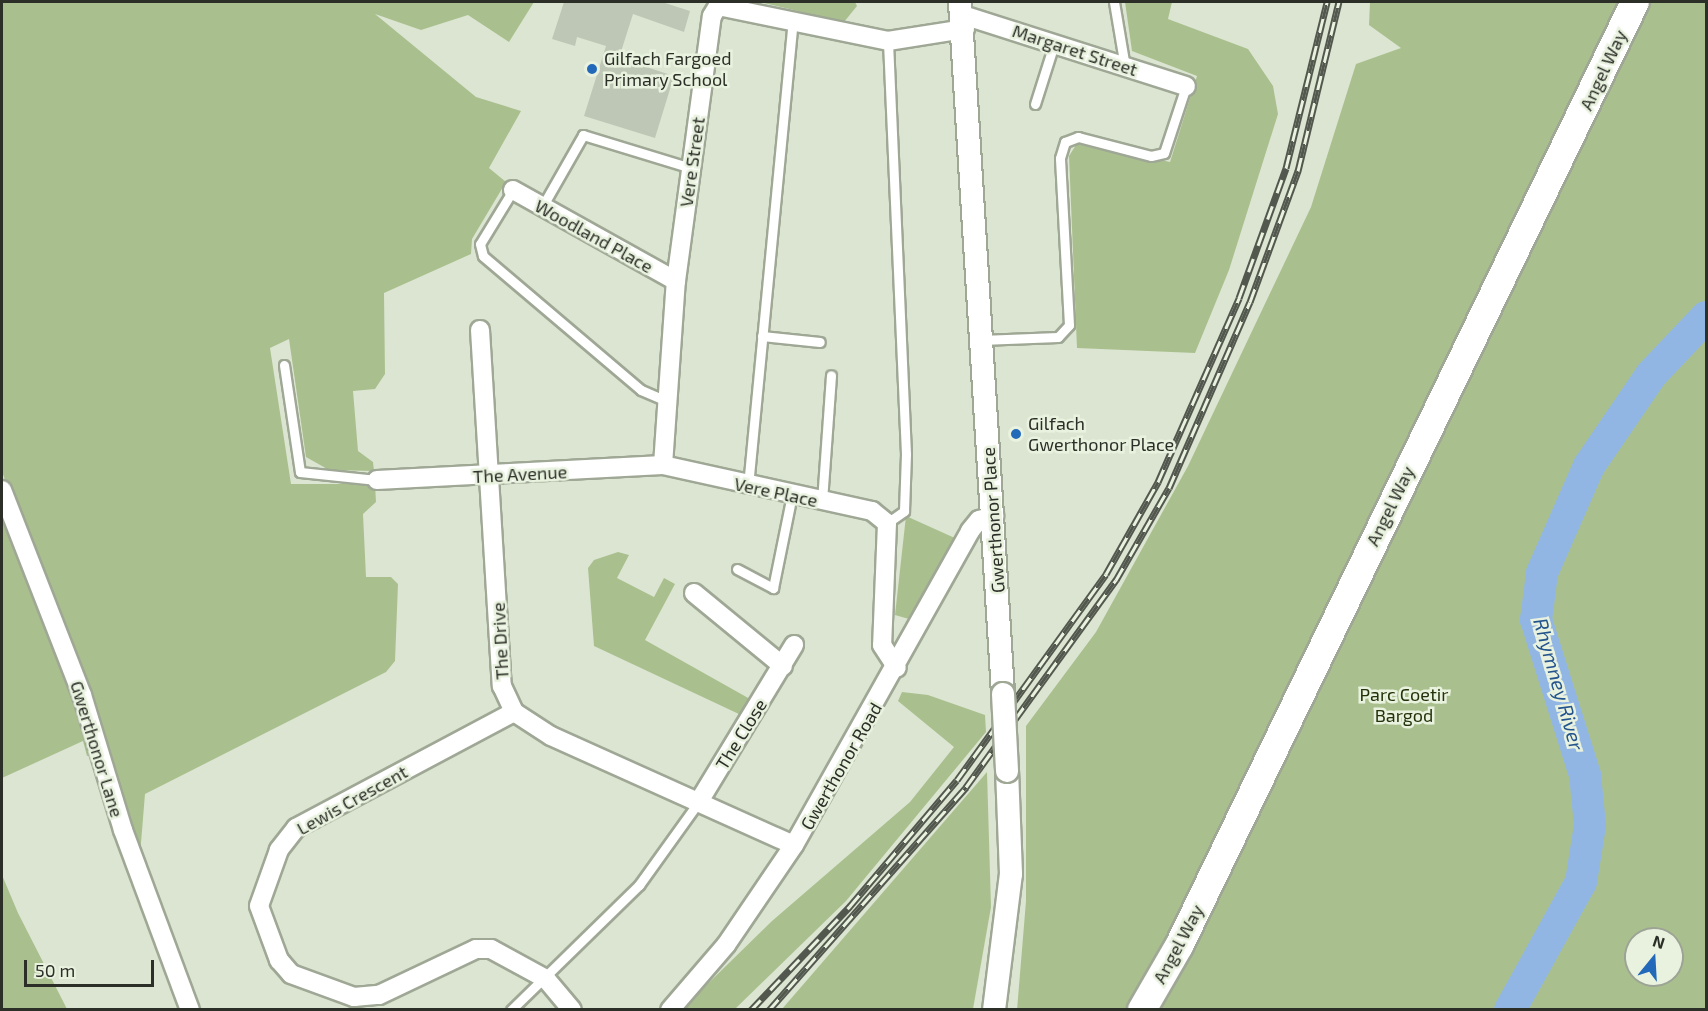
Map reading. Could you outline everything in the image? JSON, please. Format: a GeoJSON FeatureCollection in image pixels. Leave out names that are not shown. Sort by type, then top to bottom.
{"type":"FeatureCollection","features":[{"type":"Feature","properties":{"kind":"main road","name":"Angel Way"},"geometry":{"type":"LineString","coordinates":[[1142,1010],[1179,945],[1635,2]]}},
{"type":"Feature","properties":{"kind":"street","name":"Vere Street"},"geometry":{"type":"LineString","coordinates":[[663,465],[664,400],[676,281],[712,4],[888,41],[963,15]]}},
{"type":"Feature","properties":{"kind":"street","name":"Margaret Street"},"geometry":{"type":"LineString","coordinates":[[963,15],[1186,86]]}},
{"type":"Feature","properties":{"kind":"street","name":"Gwerthonor Place"},"geometry":{"type":"LineString","coordinates":[[963,15],[1004,694],[1011,874],[994,1010]]}},
{"type":"Feature","properties":{"kind":"street","name":"Woodland Place"},"geometry":{"type":"LineString","coordinates":[[513,190],[676,281]]}},
{"type":"Feature","properties":{"kind":"street","name":"The Drive"},"geometry":{"type":"LineString","coordinates":[[480,330],[502,686],[514,712]]}},
{"type":"Feature","properties":{"kind":"street","name":"Vere Place"},"geometry":{"type":"LineString","coordinates":[[663,465],[748,486],[872,512],[887,523]]}},
{"type":"Feature","properties":{"kind":"street","name":"The Avenue"},"geometry":{"type":"LineString","coordinates":[[377,480],[489,476],[663,465]]}},
{"type":"Feature","properties":{"kind":"street","name":"Gwerthonor Lane"},"geometry":{"type":"LineString","coordinates":[[2,490],[82,695],[123,830],[190,1010]]}},
{"type":"Feature","properties":{"kind":"street","name":"Gwerthonor Road"},"geometry":{"type":"LineString","coordinates":[[670,1010],[726,945],[794,845],[897,668],[970,531],[979,520],[994,516]]}},
{"type":"Feature","properties":{"kind":"street"},"geometry":{"type":"LineString","coordinates":[[887,523],[882,645],[897,668]]}},
{"type":"Feature","properties":{"kind":"street"},"geometry":{"type":"LineString","coordinates":[[694,592],[783,666]]}},
{"type":"Feature","properties":{"kind":"street","name":"The Close"},"geometry":{"type":"LineString","coordinates":[[698,803],[794,645]]}},
{"type":"Feature","properties":{"kind":"street"},"geometry":{"type":"LineString","coordinates":[[514,712],[551,736],[794,845]]}},
{"type":"Feature","properties":{"kind":"street","name":"Lewis Crescent"},"geometry":{"type":"LineString","coordinates":[[514,712],[296,828],[279,850],[259,906],[279,960],[291,974],[354,997],[379,995],[476,949],[491,950],[546,979],[572,1010]]}},
{"type":"Feature","properties":{"kind":"lane"},"geometry":{"type":"LineString","coordinates":[[1114,2],[1125,67]]}},
{"type":"Feature","properties":{"kind":"lane"},"geometry":{"type":"LineString","coordinates":[[748,486],[793,21]]}},
{"type":"Feature","properties":{"kind":"lane"},"geometry":{"type":"LineString","coordinates":[[887,523],[904,511],[906,453],[888,41]]}},
{"type":"Feature","properties":{"kind":"lane"},"geometry":{"type":"LineString","coordinates":[[1035,104],[1054,44]]}},
{"type":"Feature","properties":{"kind":"lane"},"geometry":{"type":"LineString","coordinates":[[981,340],[1058,337],[1069,325],[1060,158],[1065,142],[1078,137],[1151,156],[1164,153],[1186,86]]}},
{"type":"Feature","properties":{"kind":"lane"},"geometry":{"type":"LineString","coordinates":[[542,207],[583,135],[691,168]]}},
{"type":"Feature","properties":{"kind":"lane"},"geometry":{"type":"LineString","coordinates":[[513,190],[480,244],[483,256],[641,390],[664,400]]}},
{"type":"Feature","properties":{"kind":"lane"},"geometry":{"type":"LineString","coordinates":[[762,336],[820,342]]}},
{"type":"Feature","properties":{"kind":"lane"},"geometry":{"type":"LineString","coordinates":[[284,365],[300,472],[377,480]]}},
{"type":"Feature","properties":{"kind":"lane"},"geometry":{"type":"LineString","coordinates":[[822,501],[831,375]]}},
{"type":"Feature","properties":{"kind":"lane"},"geometry":{"type":"LineString","coordinates":[[737,569],[773,588],[792,495]]}},
{"type":"Feature","properties":{"kind":"lane"},"geometry":{"type":"LineString","coordinates":[[511,1010],[546,979],[639,885],[698,803]]}},
{"type":"Feature","properties":{"kind":"green space"},"geometry":{"type":"Polygon","coordinates":[[[2,2],[534,2],[509,42],[468,15],[421,30],[375,14],[476,97],[521,111],[489,168],[506,182],[472,239],[471,254],[384,293],[385,374],[375,389],[353,391],[358,451],[373,462],[374,471],[329,470],[306,457],[289,339],[270,348],[291,484],[375,484],[376,502],[363,514],[366,577],[391,577],[398,584],[395,661],[386,672],[145,794],[140,855],[107,752],[87,756],[83,741],[2,778],[2,507],[30,544],[2,472],[2,2]]]}},
{"type":"Feature","properties":{"kind":"green space"},"geometry":{"type":"Polygon","coordinates":[[[760,2],[855,2],[857,6],[844,22],[760,2]]]}},
{"type":"Feature","properties":{"kind":"green space"},"geometry":{"type":"Polygon","coordinates":[[[1125,2],[1172,2],[1168,19],[1248,49],[1273,86],[1278,114],[1229,270],[1195,353],[1077,348],[1069,156],[1076,145],[1090,144],[1170,162],[1197,76],[1132,51],[1125,2]]]}},
{"type":"Feature","properties":{"kind":"green space","name":"Parc Coetir Bargod"},"geometry":{"type":"Polygon","coordinates":[[[1370,2],[1706,2],[1706,1009],[1017,1010],[1026,901],[1026,726],[1096,632],[1188,466],[1311,207],[1356,64],[1401,48],[1369,25],[1370,2]]]}},
{"type":"Feature","properties":{"kind":"green space"},"geometry":{"type":"Polygon","coordinates":[[[906,516],[957,539],[916,621],[895,615],[906,516]]]}},
{"type":"Feature","properties":{"kind":"green space"},"geometry":{"type":"Polygon","coordinates":[[[618,552],[629,555],[617,578],[654,597],[664,578],[675,584],[645,640],[750,699],[741,715],[594,646],[588,568],[594,560],[618,552]]]}},
{"type":"Feature","properties":{"kind":"green space"},"geometry":{"type":"Polygon","coordinates":[[[902,692],[928,695],[985,715],[986,732],[846,901],[736,1008],[681,1010],[772,921],[910,802],[954,747],[898,701],[902,692]]]}},
{"type":"Feature","properties":{"kind":"green space"},"geometry":{"type":"Polygon","coordinates":[[[987,772],[991,907],[973,1009],[782,1009],[987,772]]]}},
{"type":"Feature","properties":{"kind":"green space"},"geometry":{"type":"Polygon","coordinates":[[[2,875],[18,913],[67,1009],[2,1009],[2,875]]]}},
{"type":"Feature","properties":{"kind":"building"},"geometry":{"type":"Polygon","coordinates":[[[564,2],[662,2],[690,11],[684,32],[633,14],[619,58],[674,76],[655,138],[584,116],[606,46],[577,37],[575,46],[552,39],[564,2]]]}},
{"type":"Feature","properties":{"kind":"waterway","name":"Rhymney River"},"geometry":{"type":"LineString","coordinates":[[1510,1010],[1581,882],[1590,825],[1585,775],[1536,620],[1542,573],[1589,466],[1651,375],[1706,317]]}},
{"type":"Feature","properties":{"kind":"railway"},"geometry":{"type":"LineString","coordinates":[[751,1010],[850,906],[957,780],[1106,574],[1158,482],[1239,298],[1286,168],[1327,2]]}},
{"type":"Feature","properties":{"kind":"railway"},"geometry":{"type":"LineString","coordinates":[[769,1010],[966,787],[1116,580],[1169,488],[1250,302],[1298,171],[1339,2]]}},
{"type":"Feature","properties":{"kind":"place","name":"Gilfach Fargoed Primary School"},"geometry":{"type":"Point","coordinates":[592,69]}},
{"type":"Feature","properties":{"kind":"place","name":"Gilfach Gwerthonor Place"},"geometry":{"type":"Point","coordinates":[1016,434]}}]}
